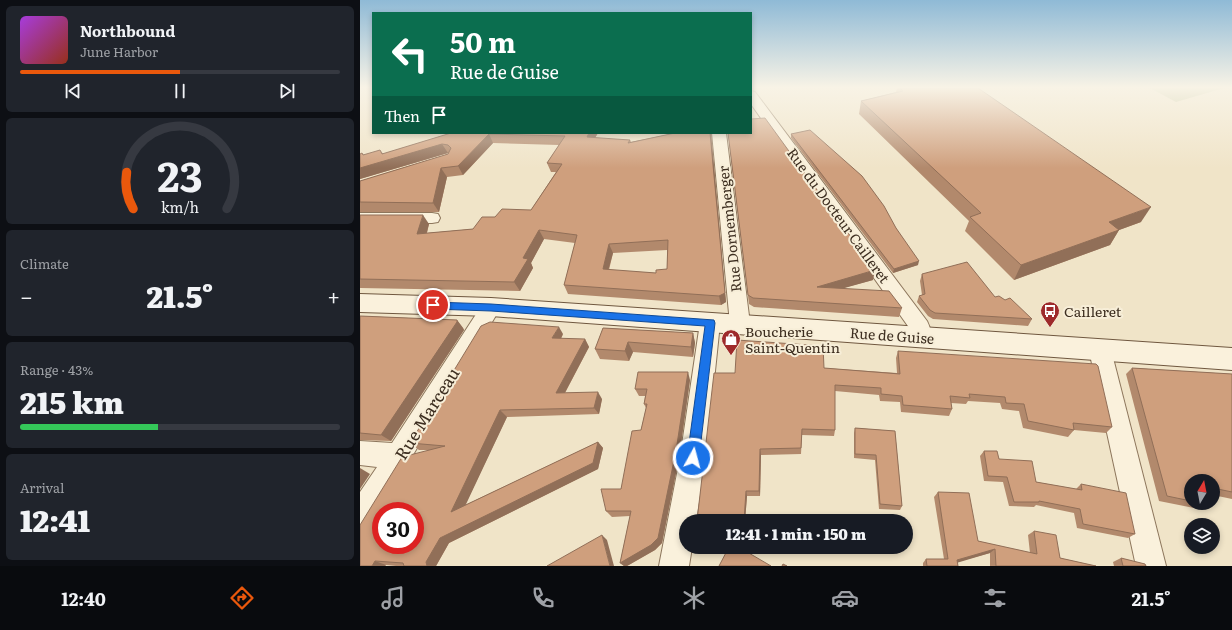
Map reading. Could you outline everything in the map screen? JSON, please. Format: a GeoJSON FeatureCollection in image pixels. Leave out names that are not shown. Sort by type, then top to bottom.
{"type":"FeatureCollection","features":[{"type":"Feature","properties":{"kind":"main road","name":"Rue de Guise"},"geometry":{"type":"LineString","coordinates":[[360,303],[491,307],[1232,359]]}},
{"type":"Feature","properties":{"kind":"street","name":"Rue du Docteur Cailleret"},"geometry":{"type":"LineString","coordinates":[[765,114],[920,327],[921,337]]}},
{"type":"Feature","properties":{"kind":"street","name":"Rue Dornemberger"},"geometry":{"type":"LineString","coordinates":[[719,134],[740,324]]}},
{"type":"Feature","properties":{"kind":"street"},"geometry":{"type":"LineString","coordinates":[[360,218],[432,218]]}},
{"type":"Feature","properties":{"kind":"street","name":"Rue Marceau"},"geometry":{"type":"LineString","coordinates":[[360,517],[491,307]]}},
{"type":"Feature","properties":{"kind":"street"},"geometry":{"type":"LineString","coordinates":[[674,566],[693,458],[710,323]]}},
{"type":"Feature","properties":{"kind":"street"},"geometry":{"type":"LineString","coordinates":[[1100,350],[1151,566]]}},
{"type":"Feature","properties":{"kind":"street"},"geometry":{"type":"LineString","coordinates":[[360,453],[399,456]]}},
{"type":"Feature","properties":{"kind":"building"},"geometry":{"type":"Polygon","coordinates":[[[875,114],[1016,114],[1151,207],[1109,222],[1119,230],[1021,265],[970,217],[981,213],[875,114]]]}},
{"type":"Feature","properties":{"kind":"building"},"geometry":{"type":"Polygon","coordinates":[[[765,118],[875,270],[817,287],[889,291],[902,308],[753,298],[748,295],[728,134],[752,134],[752,119],[765,118]]]}},
{"type":"Feature","properties":{"kind":"building"},"geometry":{"type":"Polygon","coordinates":[[[810,130],[862,176],[884,206],[896,228],[919,261],[894,269],[791,134],[810,130]]]}},
{"type":"Feature","properties":{"kind":"building"},"geometry":{"type":"Polygon","coordinates":[[[448,134],[489,134],[458,166],[441,168],[433,203],[360,202],[360,181],[448,154],[451,148],[448,145],[442,144],[360,168],[360,154],[362,153],[363,155],[380,150],[382,154],[448,134]]]}},
{"type":"Feature","properties":{"kind":"building"},"geometry":{"type":"Polygon","coordinates":[[[489,134],[588,134],[587,137],[630,140],[628,143],[670,134],[710,134],[725,293],[719,296],[564,285],[577,235],[539,230],[523,258],[528,259],[514,282],[360,279],[360,215],[423,215],[417,234],[473,229],[482,217],[495,217],[502,209],[531,210],[562,164],[547,163],[565,136],[489,134]],[[668,240],[609,244],[603,269],[656,273],[656,270],[667,269],[668,240]]]}},
{"type":"Feature","properties":{"kind":"building"},"geometry":{"type":"Polygon","coordinates":[[[967,262],[995,297],[999,296],[1005,300],[1010,298],[1032,319],[935,313],[930,310],[919,296],[925,294],[922,274],[967,262]]]}},
{"type":"Feature","properties":{"kind":"building"},"geometry":{"type":"Polygon","coordinates":[[[360,316],[457,320],[381,435],[360,433],[360,316]]]}},
{"type":"Feature","properties":{"kind":"building"},"geometry":{"type":"Polygon","coordinates":[[[490,322],[559,327],[552,338],[585,339],[556,393],[598,392],[594,408],[500,410],[451,512],[598,442],[593,463],[440,538],[426,562],[427,566],[404,566],[403,563],[375,561],[372,566],[360,566],[360,525],[372,506],[372,554],[424,554],[424,502],[374,502],[402,457],[445,446],[410,443],[481,326],[490,322]]]}},
{"type":"Feature","properties":{"kind":"building"},"geometry":{"type":"Polygon","coordinates":[[[603,328],[693,333],[691,347],[628,342],[625,351],[595,349],[603,328]]]}},
{"type":"Feature","properties":{"kind":"building"},"geometry":{"type":"Polygon","coordinates":[[[737,340],[823,346],[824,368],[900,374],[898,351],[1096,364],[1098,366],[1112,427],[1073,423],[1074,430],[1028,421],[1024,404],[1006,403],[1005,397],[969,394],[970,398],[950,396],[952,409],[903,405],[902,396],[881,394],[881,388],[835,385],[835,430],[802,429],[801,448],[760,449],[759,491],[746,491],[744,514],[698,514],[714,373],[735,373],[737,340]]]}},
{"type":"Feature","properties":{"kind":"building"},"geometry":{"type":"Polygon","coordinates":[[[1132,368],[1232,374],[1232,492],[1220,489],[1220,474],[1184,474],[1184,500],[1167,496],[1132,368]]]}},
{"type":"Feature","properties":{"kind":"building"},"geometry":{"type":"Polygon","coordinates":[[[638,372],[688,372],[676,451],[658,538],[651,545],[620,563],[631,511],[606,511],[601,489],[621,489],[632,431],[641,430],[647,404],[644,404],[647,389],[635,389],[638,372]]]}},
{"type":"Feature","properties":{"kind":"building"},"geometry":{"type":"Polygon","coordinates":[[[855,428],[895,431],[902,506],[880,504],[876,455],[855,454],[855,428]]]}},
{"type":"Feature","properties":{"kind":"building"},"geometry":{"type":"Polygon","coordinates":[[[984,451],[997,451],[999,459],[1032,461],[1036,482],[1082,490],[1081,484],[1126,493],[1135,534],[1083,524],[1080,509],[1039,501],[1014,502],[1007,477],[988,476],[984,451]]]}},
{"type":"Feature","properties":{"kind":"building"},"geometry":{"type":"Polygon","coordinates":[[[938,492],[969,493],[978,541],[1037,554],[1034,531],[1056,535],[1060,558],[1096,566],[996,566],[995,549],[957,560],[958,566],[927,566],[926,559],[948,559],[938,492]]]}},
{"type":"Feature","properties":{"kind":"building"},"geometry":{"type":"Polygon","coordinates":[[[602,535],[610,566],[547,566],[602,535]]]}},
{"type":"Feature","properties":{"kind":"building"},"geometry":{"type":"Polygon","coordinates":[[[725,554],[751,554],[771,566],[719,566],[725,554]]]}},
{"type":"Feature","properties":{"kind":"building"},"geometry":{"type":"Polygon","coordinates":[[[1121,558],[1145,564],[1146,566],[1123,566],[1121,558]]]}},
{"type":"Feature","properties":{"kind":"place","name":"Cailleret"},"geometry":{"type":"Point","coordinates":[1050,328]}},
{"type":"Feature","properties":{"kind":"place","name":"Boucherie Saint-Quentin"},"geometry":{"type":"Point","coordinates":[731,356]}},
{"type":"Feature","properties":{"kind":"route"},"geometry":{"type":"LineString","coordinates":[[433,305],[491,307],[710,323],[693,458]]}}]}
